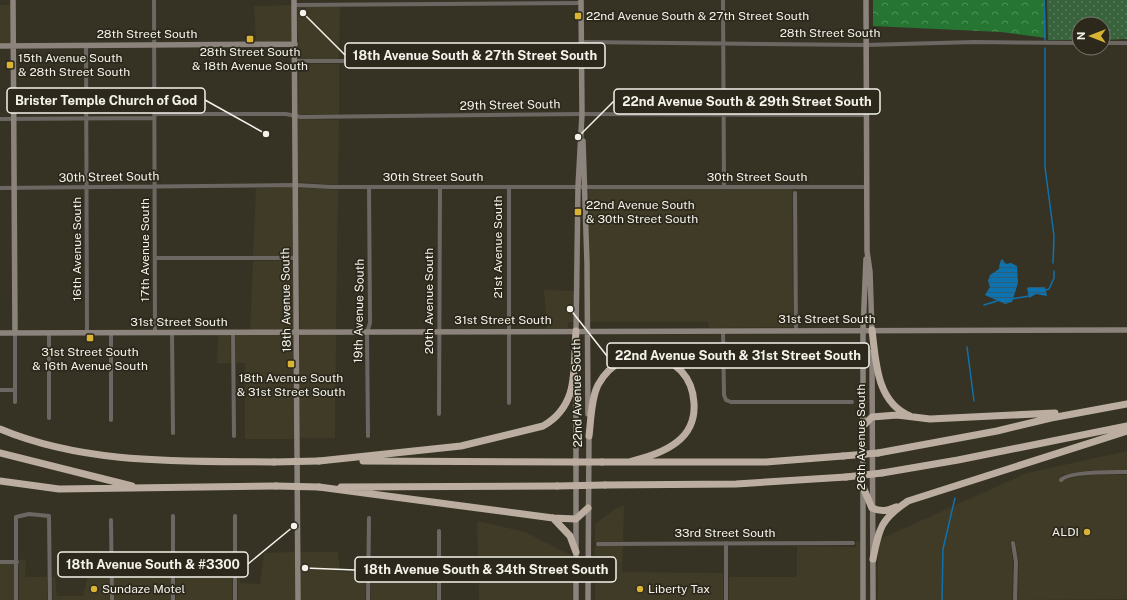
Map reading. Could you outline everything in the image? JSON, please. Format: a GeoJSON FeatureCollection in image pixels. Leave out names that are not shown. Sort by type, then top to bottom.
{"type":"FeatureCollection","features":[{"type":"Feature","properties":{"kind":"highway"},"geometry":{"type":"LineString","coordinates":[[319,461],[461,446],[543,426],[564,410],[572,394],[576,330]]}},
{"type":"Feature","properties":{"kind":"highway"},"geometry":{"type":"LineString","coordinates":[[872,330],[879,381],[885,392],[898,409],[908,415],[920,419]]}},
{"type":"Feature","properties":{"kind":"highway"},"geometry":{"type":"LineString","coordinates":[[589,436],[597,389],[610,369],[627,358],[652,355],[668,360],[689,379],[694,399],[694,419],[685,435],[676,443],[658,453],[629,462]]}},
{"type":"Feature","properties":{"kind":"highway"},"geometry":{"type":"LineString","coordinates":[[0,429],[39,442],[94,455],[142,459],[274,462],[766,462],[878,453],[968,437],[1051,418],[1127,404]]}},
{"type":"Feature","properties":{"kind":"highway"},"geometry":{"type":"LineString","coordinates":[[863,426],[872,417],[897,416],[920,419],[1083,413]]}},
{"type":"Feature","properties":{"kind":"highway"},"geometry":{"type":"LineString","coordinates":[[0,481],[59,489],[276,486],[557,486],[736,484],[846,477],[882,473],[958,460],[1127,426]]}},
{"type":"Feature","properties":{"kind":"highway"},"geometry":{"type":"LineString","coordinates":[[863,487],[872,508],[879,511],[887,511],[908,501],[1127,431]]}},
{"type":"Feature","properties":{"kind":"highway"},"geometry":{"type":"LineString","coordinates":[[0,453],[143,489]]}},
{"type":"Feature","properties":{"kind":"highway"},"geometry":{"type":"LineString","coordinates":[[319,487],[553,518],[576,519],[588,508]]}},
{"type":"Feature","properties":{"kind":"highway"},"geometry":{"type":"LineString","coordinates":[[873,559],[880,528],[892,512],[908,501]]}},
{"type":"Feature","properties":{"kind":"highway"},"geometry":{"type":"LineString","coordinates":[[553,518],[570,536],[576,552]]}},
{"type":"Feature","properties":{"kind":"street"},"geometry":{"type":"LineString","coordinates":[[13,0],[14,402]]}},
{"type":"Feature","properties":{"kind":"street","name":"17th Avenue South"},"geometry":{"type":"LineString","coordinates":[[154,0],[155,333]]}},
{"type":"Feature","properties":{"kind":"street"},"geometry":{"type":"LineString","coordinates":[[723,0],[724,187]]}},
{"type":"Feature","properties":{"kind":"street","name":"26th Avenue South"},"geometry":{"type":"LineString","coordinates":[[864,600],[863,330],[864,273],[867,251],[866,0]]}},
{"type":"Feature","properties":{"kind":"street"},"geometry":{"type":"LineString","coordinates":[[294,2],[581,2]]}},
{"type":"Feature","properties":{"kind":"street","name":"18th Avenue South"},"geometry":{"type":"LineString","coordinates":[[294,2],[298,600]]}},
{"type":"Feature","properties":{"kind":"street","name":"22nd Avenue South"},"geometry":{"type":"LineString","coordinates":[[581,2],[582,114],[586,187],[589,436],[588,600]]}},
{"type":"Feature","properties":{"kind":"street","name":"28th Street South"},"geometry":{"type":"LineString","coordinates":[[581,42],[866,45],[959,42],[1071,43]]}},
{"type":"Feature","properties":{"kind":"street"},"geometry":{"type":"LineString","coordinates":[[1111,44],[1127,43]]}},
{"type":"Feature","properties":{"kind":"street","name":"28th Street South"},"geometry":{"type":"LineString","coordinates":[[0,46],[294,44]]}},
{"type":"Feature","properties":{"kind":"street","name":"16th Avenue South"},"geometry":{"type":"LineString","coordinates":[[86,45],[87,333]]}},
{"type":"Feature","properties":{"kind":"street"},"geometry":{"type":"LineString","coordinates":[[295,61],[581,61]]}},
{"type":"Feature","properties":{"kind":"street","name":"22nd Avenue South"},"geometry":{"type":"LineString","coordinates":[[576,600],[576,330],[578,187],[582,114]]}},
{"type":"Feature","properties":{"kind":"street","name":"29th Street South"},"geometry":{"type":"LineString","coordinates":[[0,119],[295,115],[302,118],[582,114],[867,115]]}},
{"type":"Feature","properties":{"kind":"street","name":"30th Street South"},"geometry":{"type":"LineString","coordinates":[[0,188],[296,185],[369,187],[867,187]]}},
{"type":"Feature","properties":{"kind":"street","name":"19th Avenue South"},"geometry":{"type":"LineString","coordinates":[[368,436],[367,332],[370,323],[369,187]]}},
{"type":"Feature","properties":{"kind":"street","name":"20th Avenue South"},"geometry":{"type":"LineString","coordinates":[[439,414],[438,332],[440,187]]}},
{"type":"Feature","properties":{"kind":"street","name":"21st Avenue South"},"geometry":{"type":"LineString","coordinates":[[508,187],[509,403]]}},
{"type":"Feature","properties":{"kind":"street"},"geometry":{"type":"LineString","coordinates":[[795,193],[796,331]]}},
{"type":"Feature","properties":{"kind":"street","name":"26th Avenue South"},"geometry":{"type":"LineString","coordinates":[[867,251],[870,272],[872,330],[872,600]]}},
{"type":"Feature","properties":{"kind":"street"},"geometry":{"type":"LineString","coordinates":[[155,258],[296,258]]}},
{"type":"Feature","properties":{"kind":"street","name":"31st Street South"},"geometry":{"type":"LineString","coordinates":[[0,333],[508,332],[576,330],[1127,330]]}},
{"type":"Feature","properties":{"kind":"street"},"geometry":{"type":"LineString","coordinates":[[723,331],[724,395],[726,400],[731,402],[852,402]]}},
{"type":"Feature","properties":{"kind":"street"},"geometry":{"type":"LineString","coordinates":[[233,332],[234,436]]}},
{"type":"Feature","properties":{"kind":"street"},"geometry":{"type":"LineString","coordinates":[[49,333],[49,418]]}},
{"type":"Feature","properties":{"kind":"street"},"geometry":{"type":"LineString","coordinates":[[111,333],[111,420]]}},
{"type":"Feature","properties":{"kind":"street"},"geometry":{"type":"LineString","coordinates":[[172,333],[172,433]]}},
{"type":"Feature","properties":{"kind":"street"},"geometry":{"type":"LineString","coordinates":[[0,390],[14,390]]}},
{"type":"Feature","properties":{"kind":"street"},"geometry":{"type":"LineString","coordinates":[[1061,480],[1064,476],[1093,472],[1127,472]]}},
{"type":"Feature","properties":{"kind":"street"},"geometry":{"type":"LineString","coordinates":[[16,600],[16,517],[29,514],[49,516],[50,600]]}},
{"type":"Feature","properties":{"kind":"street"},"geometry":{"type":"LineString","coordinates":[[173,516],[174,600]]}},
{"type":"Feature","properties":{"kind":"street"},"geometry":{"type":"LineString","coordinates":[[235,516],[235,600]]}},
{"type":"Feature","properties":{"kind":"street"},"geometry":{"type":"LineString","coordinates":[[368,600],[369,518]]}},
{"type":"Feature","properties":{"kind":"street"},"geometry":{"type":"LineString","coordinates":[[111,520],[112,600]]}},
{"type":"Feature","properties":{"kind":"street"},"geometry":{"type":"LineString","coordinates":[[439,531],[439,600]]}},
{"type":"Feature","properties":{"kind":"street"},"geometry":{"type":"LineString","coordinates":[[726,543],[726,600]]}},
{"type":"Feature","properties":{"kind":"street","name":"33rd Street South"},"geometry":{"type":"LineString","coordinates":[[598,544],[853,543]]}},
{"type":"Feature","properties":{"kind":"street"},"geometry":{"type":"LineString","coordinates":[[1013,543],[1016,562],[1015,600]]}},
{"type":"Feature","properties":{"kind":"street"},"geometry":{"type":"LineString","coordinates":[[0,562],[16,562]]}},
{"type":"Feature","properties":{"kind":"shaded area"},"geometry":{"type":"Polygon","coordinates":[[[0,5],[11,5],[11,44],[0,44],[0,5]]]}},
{"type":"Feature","properties":{"kind":"shaded area"},"geometry":{"type":"Polygon","coordinates":[[[292,5],[292,41],[256,42],[254,6],[292,5]]]}},
{"type":"Feature","properties":{"kind":"shaded area"},"geometry":{"type":"Polygon","coordinates":[[[297,7],[340,7],[339,59],[299,59],[297,7]]]}},
{"type":"Feature","properties":{"kind":"shaded area"},"geometry":{"type":"Polygon","coordinates":[[[299,64],[339,64],[339,115],[298,114],[299,64]]]}},
{"type":"Feature","properties":{"kind":"shaded area"},"geometry":{"type":"Polygon","coordinates":[[[298,119],[339,120],[338,185],[298,182],[298,119]]]}},
{"type":"Feature","properties":{"kind":"shaded area"},"geometry":{"type":"Polygon","coordinates":[[[293,187],[293,256],[253,256],[256,188],[293,187]]]}},
{"type":"Feature","properties":{"kind":"shaded area"},"geometry":{"type":"Polygon","coordinates":[[[298,187],[338,190],[336,329],[300,330],[298,187]]]}},
{"type":"Feature","properties":{"kind":"shaded area"},"geometry":{"type":"Polygon","coordinates":[[[589,189],[796,189],[792,191],[793,327],[709,328],[708,322],[590,322],[589,189]]]}},
{"type":"Feature","properties":{"kind":"shaded area"},"geometry":{"type":"Polygon","coordinates":[[[253,261],[293,261],[294,330],[250,330],[253,261]]]}},
{"type":"Feature","properties":{"kind":"shaded area"},"geometry":{"type":"Polygon","coordinates":[[[544,290],[574,291],[573,322],[568,322],[568,328],[547,328],[544,290]]]}},
{"type":"Feature","properties":{"kind":"shaded area"},"geometry":{"type":"Polygon","coordinates":[[[300,334],[336,334],[335,438],[300,438],[300,334]]]}},
{"type":"Feature","properties":{"kind":"shaded area"},"geometry":{"type":"Polygon","coordinates":[[[218,335],[230,335],[231,363],[217,363],[218,335]]]}},
{"type":"Feature","properties":{"kind":"shaded area"},"geometry":{"type":"Polygon","coordinates":[[[236,335],[294,335],[295,439],[245,439],[245,363],[236,363],[236,335]]]}},
{"type":"Feature","properties":{"kind":"shaded area"},"geometry":{"type":"Polygon","coordinates":[[[1127,451],[1127,470],[1093,470],[1061,475],[1062,479],[1093,475],[1127,475],[1127,599],[1018,600],[1019,561],[1015,540],[1010,541],[1013,562],[1012,600],[878,600],[878,548],[880,539],[1027,473],[1127,451]]]}},
{"type":"Feature","properties":{"kind":"shaded area"},"geometry":{"type":"Polygon","coordinates":[[[624,506],[623,541],[595,542],[595,524],[618,507],[624,506]]]}},
{"type":"Feature","properties":{"kind":"shaded area"},"geometry":{"type":"Polygon","coordinates":[[[477,521],[525,532],[571,555],[573,560],[574,600],[479,600],[477,521]]]}},
{"type":"Feature","properties":{"kind":"shaded area"},"geometry":{"type":"Polygon","coordinates":[[[856,541],[860,541],[861,600],[729,600],[729,577],[795,577],[797,575],[797,546],[856,547],[856,541]]]}},
{"type":"Feature","properties":{"kind":"shaded area"},"geometry":{"type":"Polygon","coordinates":[[[595,546],[623,546],[622,572],[723,573],[723,600],[595,600],[595,546]]]}},
{"type":"Feature","properties":{"kind":"shaded area"},"geometry":{"type":"Polygon","coordinates":[[[295,552],[295,600],[238,600],[238,554],[240,554],[240,583],[260,584],[264,553],[295,552]]]}},
{"type":"Feature","properties":{"kind":"shaded area"},"geometry":{"type":"Polygon","coordinates":[[[300,552],[338,552],[340,572],[366,571],[365,600],[301,600],[300,552]]]}},
{"type":"Feature","properties":{"kind":"shaded area"},"geometry":{"type":"Polygon","coordinates":[[[232,554],[232,600],[176,600],[176,576],[205,576],[206,556],[232,554]]]}},
{"type":"Feature","properties":{"kind":"shaded area"},"geometry":{"type":"Polygon","coordinates":[[[26,559],[25,577],[47,577],[47,600],[19,600],[19,560],[26,559]]]}},
{"type":"Feature","properties":{"kind":"shaded area"},"geometry":{"type":"Polygon","coordinates":[[[0,564],[14,564],[14,600],[0,600],[0,564]]]}},
{"type":"Feature","properties":{"kind":"shaded area"},"geometry":{"type":"Polygon","coordinates":[[[436,569],[436,600],[371,600],[371,571],[436,569]]]}},
{"type":"Feature","properties":{"kind":"shaded area"},"geometry":{"type":"Polygon","coordinates":[[[88,574],[109,574],[109,600],[53,600],[52,577],[55,577],[57,596],[83,596],[88,574]]]}},
{"type":"Feature","properties":{"kind":"shaded area"},"geometry":{"type":"Polygon","coordinates":[[[114,574],[171,576],[171,600],[114,600],[114,574]]]}},
{"type":"Feature","properties":{"kind":"green space"},"geometry":{"type":"Polygon","coordinates":[[[873,0],[1045,0],[1046,38],[1001,32],[873,26],[873,0]]]}},
{"type":"Feature","properties":{"kind":"green space"},"geometry":{"type":"Polygon","coordinates":[[[1047,0],[1127,0],[1127,39],[1111,40],[1111,16],[1071,16],[1071,40],[1048,40],[1047,0]]]}},
{"type":"Feature","properties":{"kind":"water"},"geometry":{"type":"Polygon","coordinates":[[[1002,259],[1006,264],[1011,263],[1017,266],[1018,283],[1012,302],[1005,304],[985,295],[990,287],[988,281],[990,275],[999,269],[1002,259]]]}},
{"type":"Feature","properties":{"kind":"water"},"geometry":{"type":"Polygon","coordinates":[[[1045,287],[1047,296],[1036,294],[1029,298],[1027,288],[1045,287]]]}},
{"type":"Feature","properties":{"kind":"waterway"},"geometry":{"type":"LineString","coordinates":[[1044,0],[1045,40]]}},
{"type":"Feature","properties":{"kind":"waterway"},"geometry":{"type":"LineString","coordinates":[[1045,48],[1045,167],[1054,236],[1053,263]]}},
{"type":"Feature","properties":{"kind":"waterway"},"geometry":{"type":"LineString","coordinates":[[1046,290],[1049,289],[1054,278],[1054,271]]}},
{"type":"Feature","properties":{"kind":"waterway"},"geometry":{"type":"LineString","coordinates":[[1011,299],[1029,296]]}},
{"type":"Feature","properties":{"kind":"waterway"},"geometry":{"type":"LineString","coordinates":[[984,305],[997,301]]}},
{"type":"Feature","properties":{"kind":"waterway"},"geometry":{"type":"LineString","coordinates":[[967,347],[974,401]]}},
{"type":"Feature","properties":{"kind":"waterway"},"geometry":{"type":"LineString","coordinates":[[942,600],[943,549],[955,498]]}},
{"type":"Feature","properties":{"kind":"place","name":"18th Avenue South & 27th Street South"},"geometry":{"type":"Point","coordinates":[303,13]}},
{"type":"Feature","properties":{"kind":"place","name":"22nd Avenue South & 27th Street South"},"geometry":{"type":"Point","coordinates":[578,16]}},
{"type":"Feature","properties":{"kind":"place","name":"28th Street South & 18th Avenue South"},"geometry":{"type":"Point","coordinates":[250,39]}},
{"type":"Feature","properties":{"kind":"place","name":"15th Avenue South & 28th Street South"},"geometry":{"type":"Point","coordinates":[10,65]}},
{"type":"Feature","properties":{"kind":"place","name":"Brister Temple Church of God"},"geometry":{"type":"Point","coordinates":[266,134]}},
{"type":"Feature","properties":{"kind":"place","name":"22nd Avenue South & 29th Street South"},"geometry":{"type":"Point","coordinates":[578,137]}},
{"type":"Feature","properties":{"kind":"place","name":"22nd Avenue South & 30th Street South"},"geometry":{"type":"Point","coordinates":[578,212]}},
{"type":"Feature","properties":{"kind":"place","name":"22nd Avenue South & 31st Street South"},"geometry":{"type":"Point","coordinates":[570,309]}},
{"type":"Feature","properties":{"kind":"place","name":"31st Street South & 16th Avenue South"},"geometry":{"type":"Point","coordinates":[90,338]}},
{"type":"Feature","properties":{"kind":"place","name":"18th Avenue South & 31st Street South"},"geometry":{"type":"Point","coordinates":[291,364]}},
{"type":"Feature","properties":{"kind":"place","name":"18th Avenue South & #3300"},"geometry":{"type":"Point","coordinates":[294,526]}},
{"type":"Feature","properties":{"kind":"place","name":"ALDI"},"geometry":{"type":"Point","coordinates":[1087,532]}},
{"type":"Feature","properties":{"kind":"place","name":"18th Avenue South & 34th Street South"},"geometry":{"type":"Point","coordinates":[305,568]}},
{"type":"Feature","properties":{"kind":"place","name":"Sundaze Motel"},"geometry":{"type":"Point","coordinates":[94,589]}},
{"type":"Feature","properties":{"kind":"place","name":"Liberty Tax"},"geometry":{"type":"Point","coordinates":[640,589]}}]}
